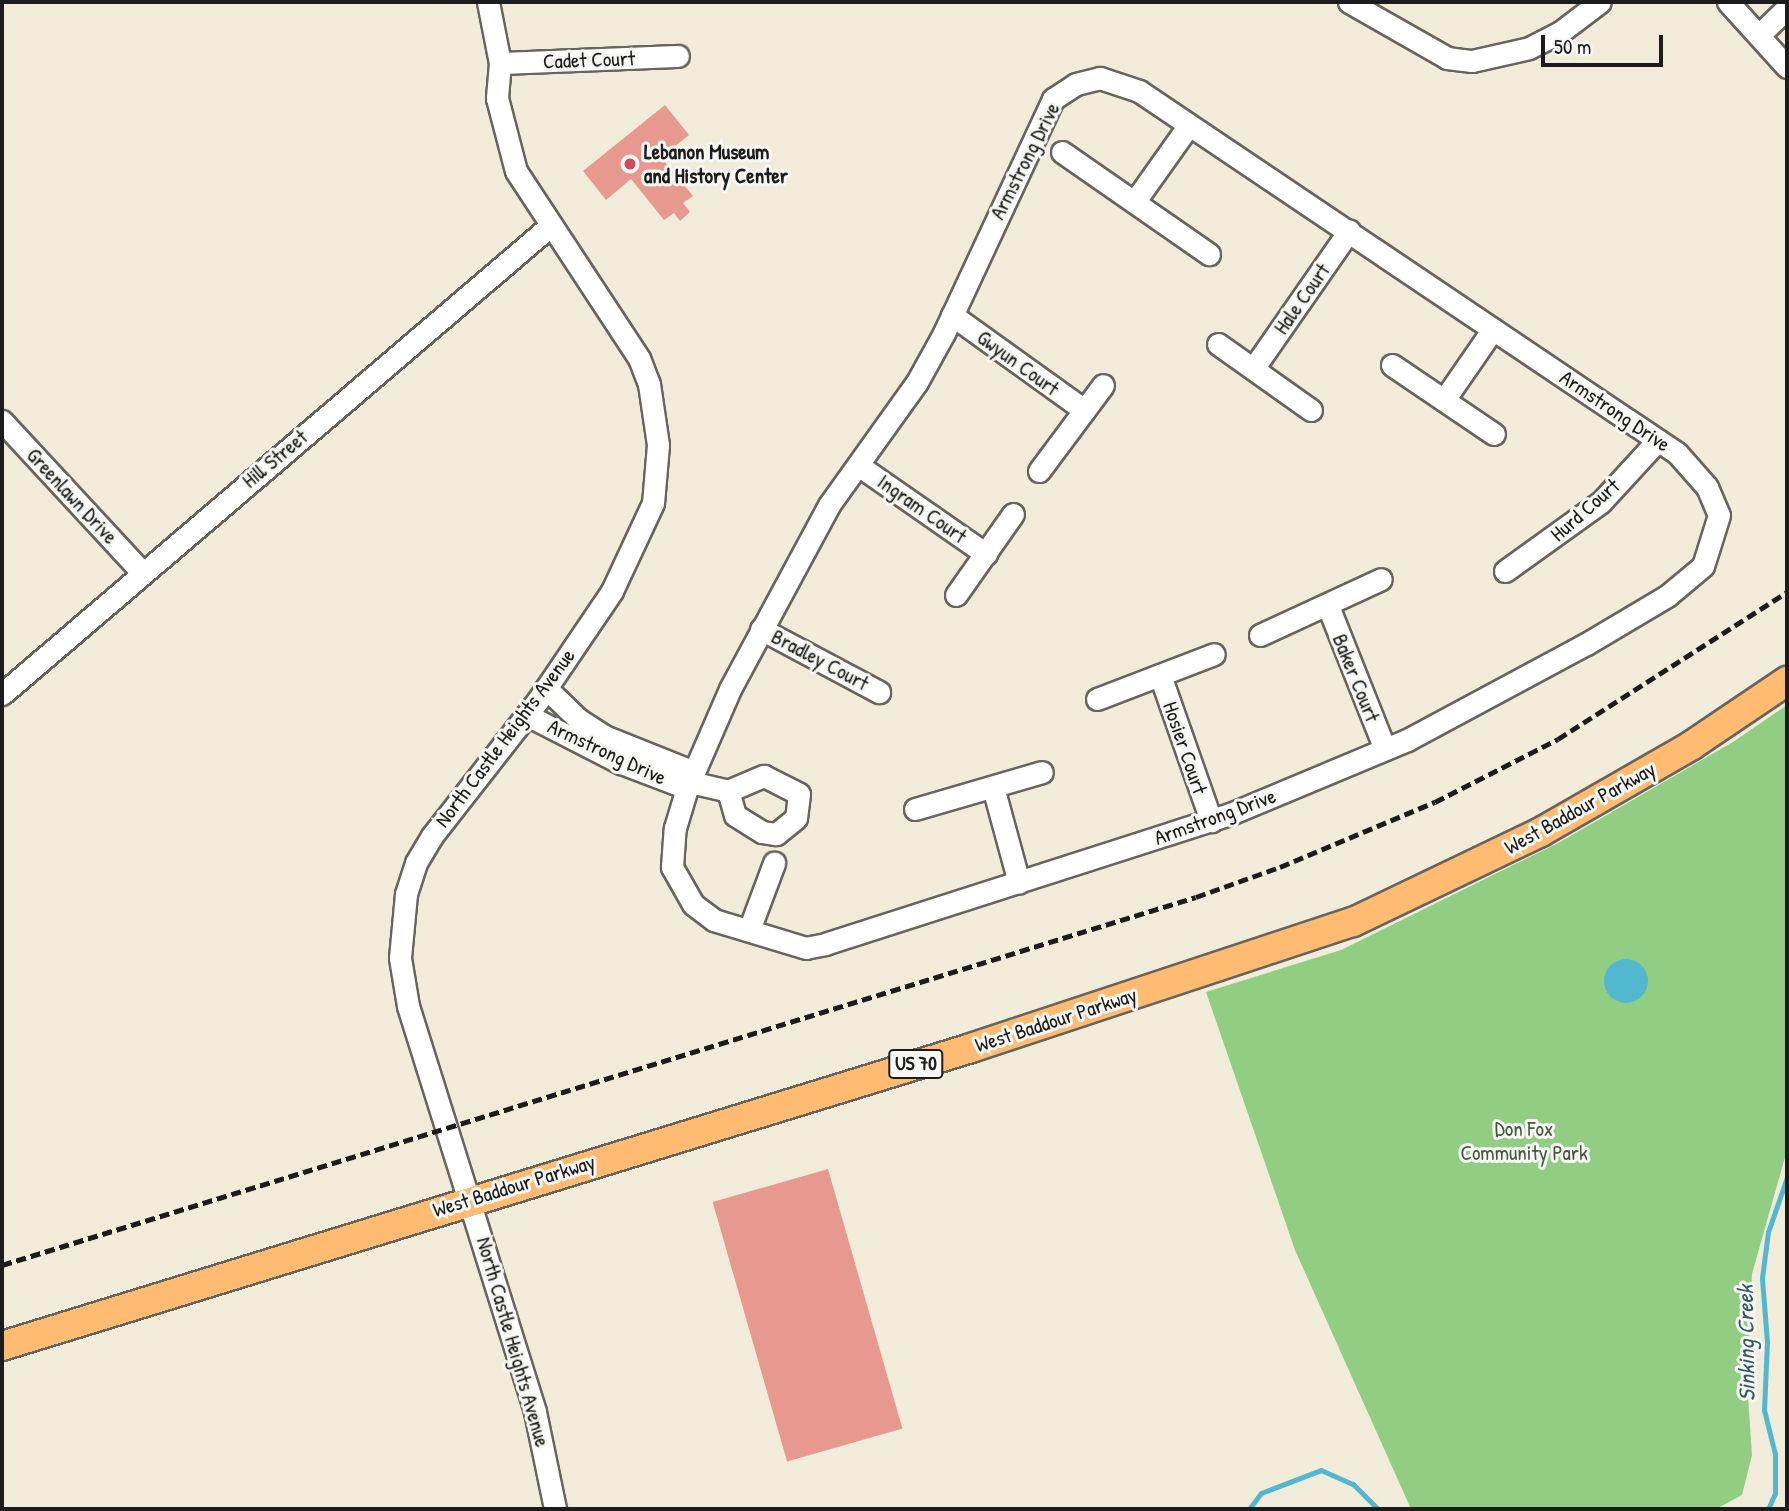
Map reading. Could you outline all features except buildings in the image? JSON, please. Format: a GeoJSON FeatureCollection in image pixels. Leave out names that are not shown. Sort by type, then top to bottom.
{"type":"FeatureCollection","features":[{"type":"Feature","properties":{"kind":"main road","name":"West Baddour Parkway"},"geometry":{"type":"LineString","coordinates":[[2,1346],[471,1199],[971,1048],[1353,922],[1541,832],[1692,745],[1787,681]]}},
{"type":"Feature","properties":{"kind":"street","name":"North Castle Heights Avenue"},"geometry":{"type":"LineString","coordinates":[[488,2],[500,63],[498,98],[504,133],[516,171],[639,358],[649,384],[659,445],[653,503],[635,547],[547,688],[432,836],[416,863],[406,894],[400,958],[408,1006],[471,1199],[535,1412],[555,1509]]}},
{"type":"Feature","properties":{"kind":"street"},"geometry":{"type":"LineString","coordinates":[[1349,2],[1447,58],[1472,61],[1529,48],[1559,33],[1600,2]]}},
{"type":"Feature","properties":{"kind":"street"},"geometry":{"type":"LineString","coordinates":[[1728,2],[1787,67]]}},
{"type":"Feature","properties":{"kind":"street"},"geometry":{"type":"LineString","coordinates":[[1759,35],[1787,8]]}},
{"type":"Feature","properties":{"kind":"street","name":"Cadet Court"},"geometry":{"type":"LineString","coordinates":[[500,63],[678,56]]}},
{"type":"Feature","properties":{"kind":"street","name":"Armstrong Drive"},"geometry":{"type":"LineString","coordinates":[[1100,78],[1139,91],[1349,231],[1658,440],[1696,472],[1719,515],[1703,566],[1667,596],[1586,644],[1385,750],[1211,821],[826,944],[806,948],[714,920],[693,904],[672,867],[675,828],[690,780],[761,629],[829,505],[918,382],[1053,99],[1076,83],[1100,78]]}},
{"type":"Feature","properties":{"kind":"street"},"geometry":{"type":"LineString","coordinates":[[1135,201],[1189,125]]}},
{"type":"Feature","properties":{"kind":"street"},"geometry":{"type":"LineString","coordinates":[[1062,152],[1209,254]]}},
{"type":"Feature","properties":{"kind":"street","name":"Hill Street"},"geometry":{"type":"LineString","coordinates":[[2,694],[550,226]]}},
{"type":"Feature","properties":{"kind":"street","name":"Hale Court"},"geometry":{"type":"LineString","coordinates":[[1255,366],[1349,231]]}},
{"type":"Feature","properties":{"kind":"street","name":"Gwyun Court"},"geometry":{"type":"LineString","coordinates":[[952,315],[1084,410]]}},
{"type":"Feature","properties":{"kind":"street"},"geometry":{"type":"LineString","coordinates":[[1444,400],[1493,329]]}},
{"type":"Feature","properties":{"kind":"street"},"geometry":{"type":"LineString","coordinates":[[1218,344],[1255,366],[1311,410]]}},
{"type":"Feature","properties":{"kind":"street"},"geometry":{"type":"LineString","coordinates":[[1392,365],[1494,434]]}},
{"type":"Feature","properties":{"kind":"street"},"geometry":{"type":"LineString","coordinates":[[1039,471],[1102,385]]}},
{"type":"Feature","properties":{"kind":"street","name":"Greenlawn Drive"},"geometry":{"type":"LineString","coordinates":[[2,421],[142,572]]}},
{"type":"Feature","properties":{"kind":"street","name":"Hurd Court"},"geometry":{"type":"LineString","coordinates":[[1505,571],[1601,502],[1658,440]]}},
{"type":"Feature","properties":{"kind":"street","name":"Ingram Court"},"geometry":{"type":"LineString","coordinates":[[858,465],[986,554]]}},
{"type":"Feature","properties":{"kind":"street","name":"Ingram Court"},"geometry":{"type":"LineString","coordinates":[[956,595],[1013,514]]}},
{"type":"Feature","properties":{"kind":"street","name":"Baker Court"},"geometry":{"type":"LineString","coordinates":[[1261,635],[1381,579]]}},
{"type":"Feature","properties":{"kind":"street","name":"Baker Court"},"geometry":{"type":"LineString","coordinates":[[1328,606],[1385,750]]}},
{"type":"Feature","properties":{"kind":"street","name":"Bradley Court"},"geometry":{"type":"LineString","coordinates":[[761,629],[879,692]]}},
{"type":"Feature","properties":{"kind":"street","name":"Hosier Court"},"geometry":{"type":"LineString","coordinates":[[1097,699],[1214,654]]}},
{"type":"Feature","properties":{"kind":"street","name":"Hosier Court"},"geometry":{"type":"LineString","coordinates":[[1160,675],[1211,821]]}},
{"type":"Feature","properties":{"kind":"street","name":"Armstrong Drive"},"geometry":{"type":"LineString","coordinates":[[547,688],[578,719],[604,736],[690,780]]}},
{"type":"Feature","properties":{"kind":"street","name":"Armstrong Drive"},"geometry":{"type":"LineString","coordinates":[[527,715],[621,763],[728,791]]}},
{"type":"Feature","properties":{"kind":"street"},"geometry":{"type":"LineString","coordinates":[[915,809],[1042,772]]}},
{"type":"Feature","properties":{"kind":"street"},"geometry":{"type":"LineString","coordinates":[[993,787],[1019,883]]}},
{"type":"Feature","properties":{"kind":"street"},"geometry":{"type":"LineString","coordinates":[[749,930],[774,863]]}},
{"type":"Feature","properties":{"kind":"green space","name":"Don Fox Community Park"},"geometry":{"type":"Polygon","coordinates":[[[1787,705],[1787,1150],[1752,1274],[1747,1381],[1752,1455],[1742,1495],[1716,1509],[1411,1509],[1295,1250],[1206,992],[1341,950],[1560,842],[1733,742],[1787,705]]]}},
{"type":"Feature","properties":{"kind":"water"},"geometry":{"type":"Polygon","coordinates":[[[1626,959],[1641,966],[1648,981],[1641,996],[1626,1003],[1611,996],[1604,981],[1611,966],[1626,959]]]}},
{"type":"Feature","properties":{"kind":"waterway","name":"Sinking Creek"},"geometry":{"type":"LineString","coordinates":[[1768,1509],[1775,1493],[1775,1454],[1764,1410],[1767,1342],[1762,1278],[1768,1232],[1787,1177]]}},
{"type":"Feature","properties":{"kind":"waterway","name":"Sinking Creek"},"geometry":{"type":"LineString","coordinates":[[1249,1509],[1261,1493],[1321,1470],[1353,1484],[1378,1509]]}},
{"type":"Feature","properties":{"kind":"railway"},"geometry":{"type":"LineString","coordinates":[[2,1265],[1196,897],[1280,867],[1435,802],[1558,739],[1787,592]]}},
{"type":"Feature","properties":{"kind":"place","name":"Lebanon Museum and History Center"},"geometry":{"type":"Point","coordinates":[630,164]}}]}
